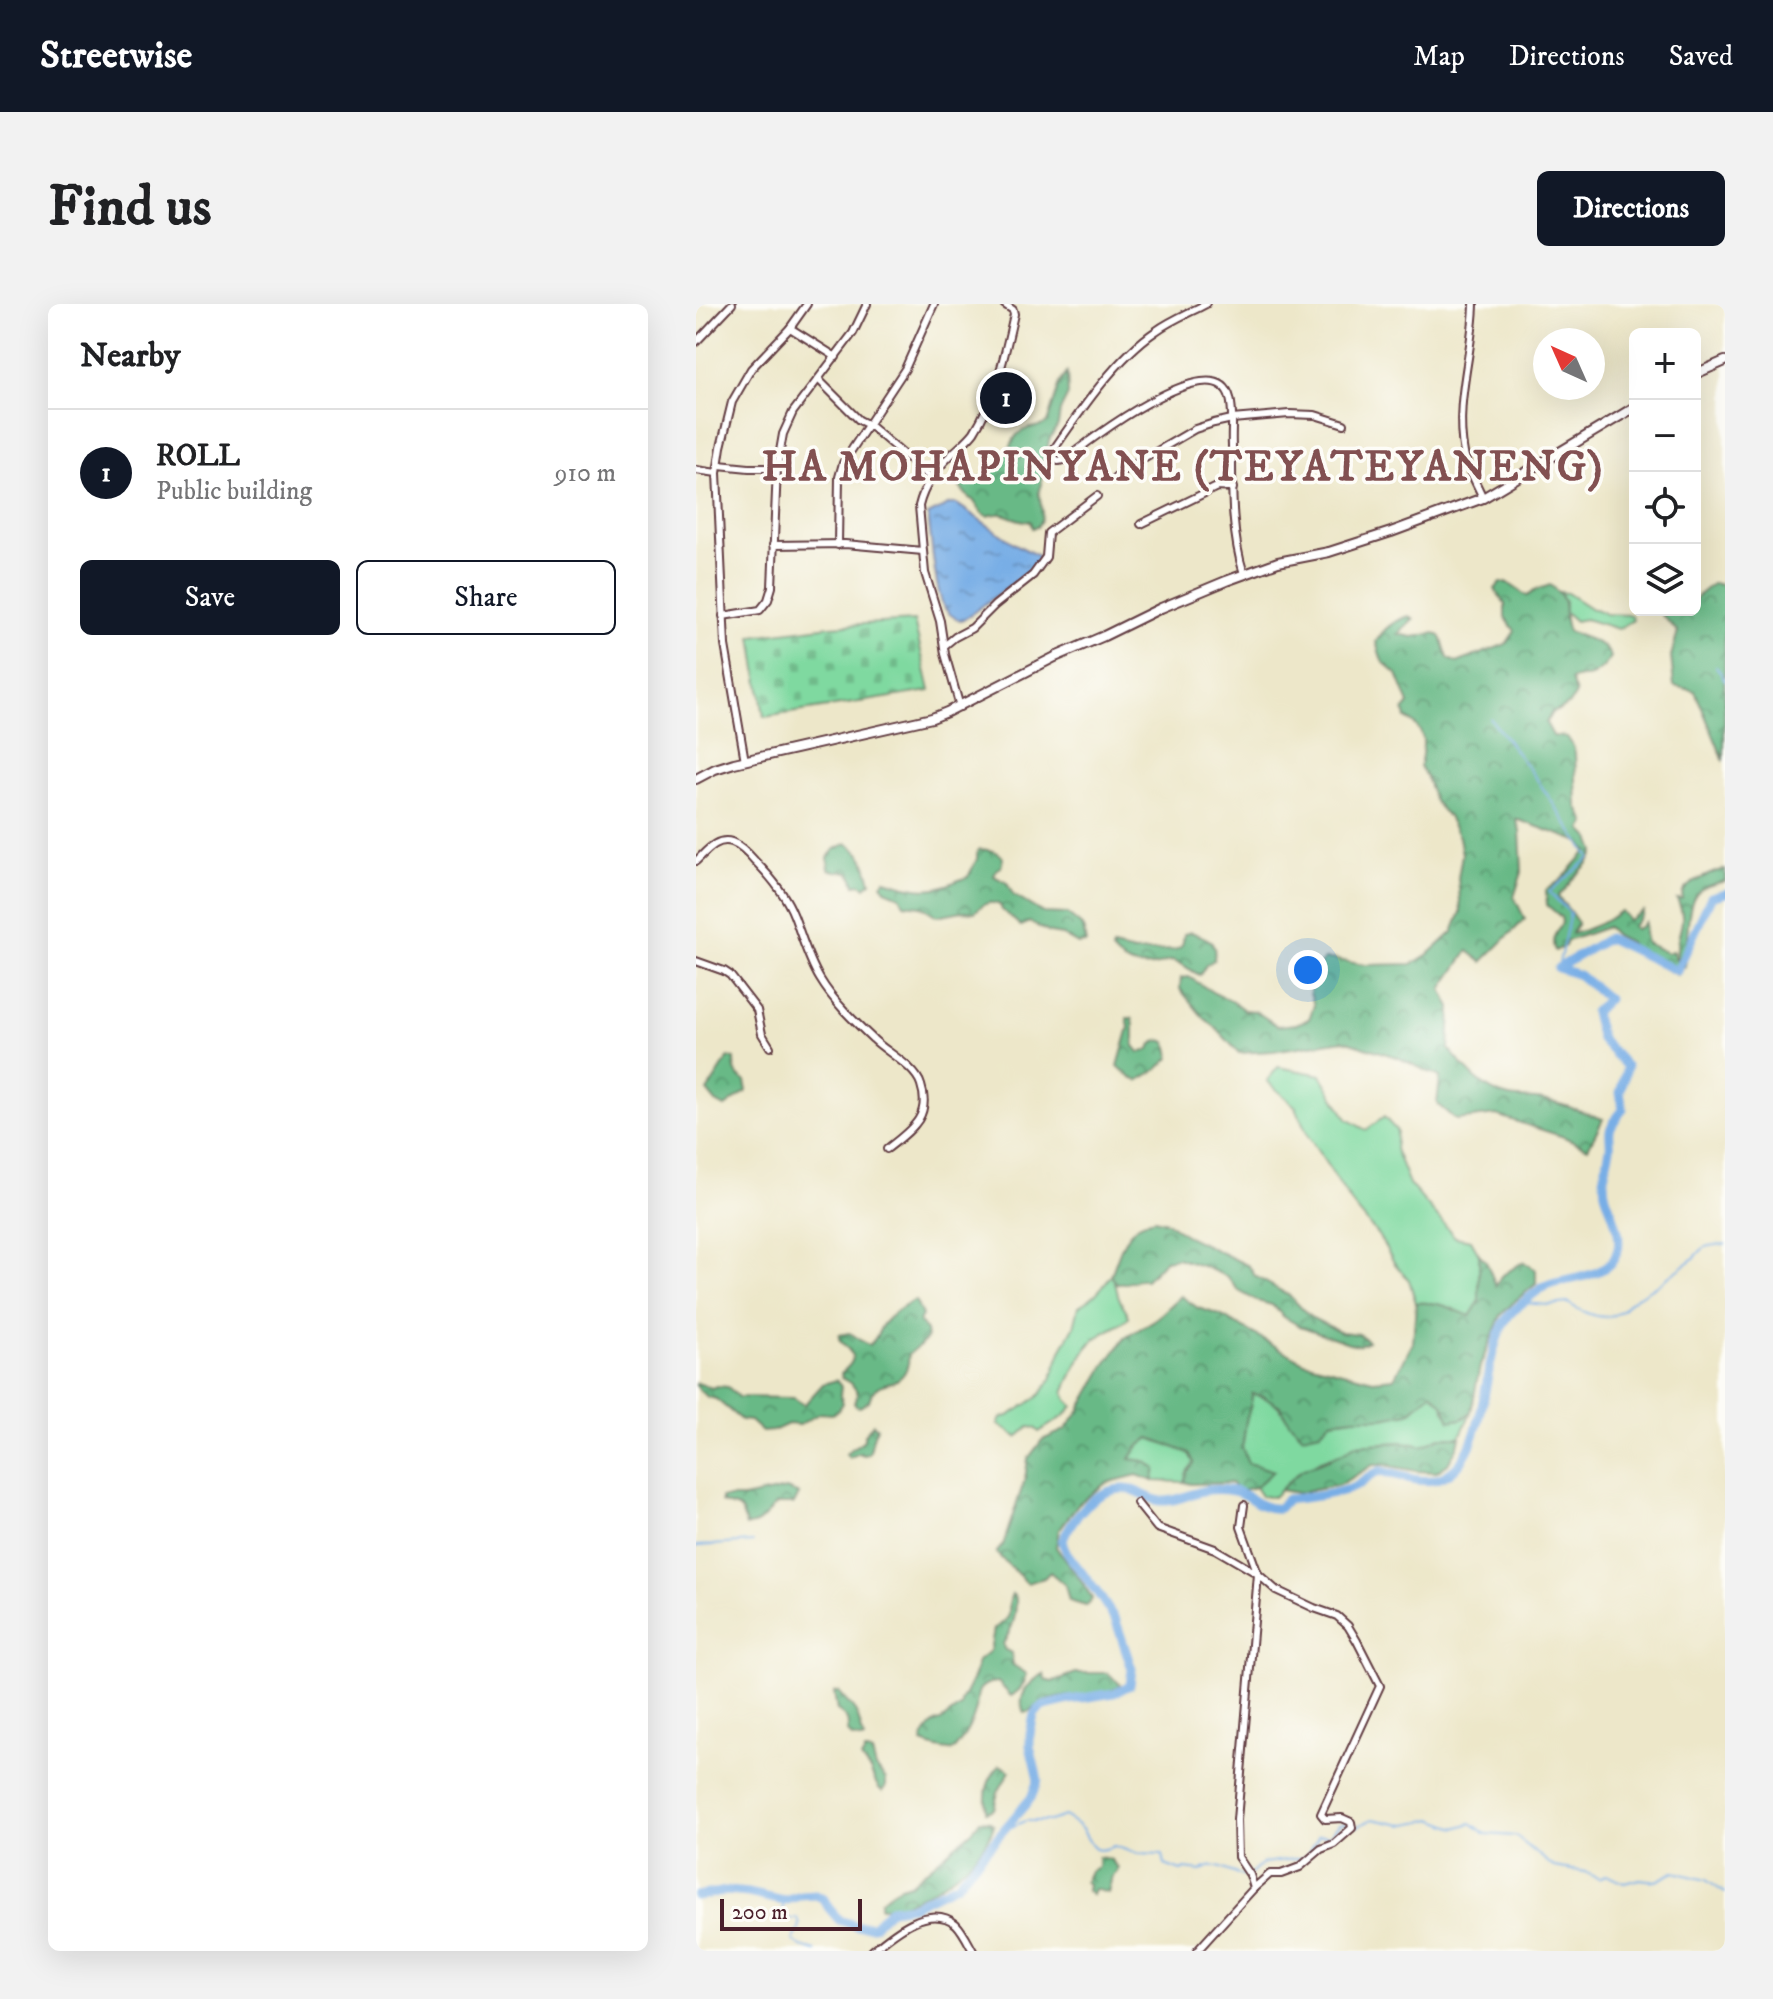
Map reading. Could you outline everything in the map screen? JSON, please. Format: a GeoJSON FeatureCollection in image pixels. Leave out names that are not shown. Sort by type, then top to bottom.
{"type":"FeatureCollection","features":[{"type":"Feature","properties":{"kind":"main road"},"geometry":{"type":"LineString","coordinates":[[1701,371],[1725,361]]}},
{"type":"Feature","properties":{"kind":"main road"},"geometry":{"type":"LineString","coordinates":[[696,779],[715,769],[932,718],[960,707],[1055,657],[1244,574],[1278,562],[1341,548],[1483,498],[1629,411]]}},
{"type":"Feature","properties":{"kind":"street"},"geometry":{"type":"LineString","coordinates":[[696,342],[732,304]]}},
{"type":"Feature","properties":{"kind":"street"},"geometry":{"type":"LineString","coordinates":[[745,761],[728,666],[723,616],[717,473],[732,402],[751,369],[790,328],[807,304]]}},
{"type":"Feature","properties":{"kind":"street"},"geometry":{"type":"LineString","coordinates":[[723,616],[760,610],[764,606],[772,587],[777,468],[783,434],[793,412],[853,333],[867,304]]}},
{"type":"Feature","properties":{"kind":"street"},"geometry":{"type":"LineString","coordinates":[[838,545],[839,477],[848,454],[905,369],[934,304]]}},
{"type":"Feature","properties":{"kind":"street"},"geometry":{"type":"LineString","coordinates":[[960,707],[925,573],[919,506],[931,478],[972,435],[990,400],[1014,314],[1004,304]]}},
{"type":"Feature","properties":{"kind":"street"},"geometry":{"type":"LineString","coordinates":[[1206,304],[1155,331],[1116,366],[1054,449],[1052,456],[1058,461],[1065,460],[1117,420],[1163,395],[1199,381],[1212,380],[1225,388],[1229,395],[1237,552],[1244,574]]}},
{"type":"Feature","properties":{"kind":"street"},"geometry":{"type":"LineString","coordinates":[[1474,304],[1461,428],[1464,453],[1483,498]]}},
{"type":"Feature","properties":{"kind":"street"},"geometry":{"type":"LineString","coordinates":[[790,328],[836,357]]}},
{"type":"Feature","properties":{"kind":"street"},"geometry":{"type":"LineString","coordinates":[[819,380],[859,420],[931,478]]}},
{"type":"Feature","properties":{"kind":"street"},"geometry":{"type":"LineString","coordinates":[[1116,477],[1195,429],[1232,419],[1315,415],[1344,424]]}},
{"type":"Feature","properties":{"kind":"street"},"geometry":{"type":"LineString","coordinates":[[719,465],[777,468]]}},
{"type":"Feature","properties":{"kind":"street"},"geometry":{"type":"LineString","coordinates":[[696,470],[717,473]]}},
{"type":"Feature","properties":{"kind":"street"},"geometry":{"type":"LineString","coordinates":[[1141,524],[1217,487],[1233,488]]}},
{"type":"Feature","properties":{"kind":"street"},"geometry":{"type":"LineString","coordinates":[[944,646],[972,628],[1033,575],[1046,557],[1048,533],[1097,496]]}},
{"type":"Feature","properties":{"kind":"street"},"geometry":{"type":"LineString","coordinates":[[773,545],[838,545],[923,551]]}},
{"type":"Feature","properties":{"kind":"street"},"geometry":{"type":"LineString","coordinates":[[696,861],[715,844],[725,841],[737,845],[757,862],[785,898],[809,957],[831,995],[874,1041],[908,1067],[921,1082],[923,1107],[920,1119],[887,1149]]}},
{"type":"Feature","properties":{"kind":"street"},"geometry":{"type":"LineString","coordinates":[[696,961],[730,975],[757,1010],[762,1034],[770,1047]]}},
{"type":"Feature","properties":{"kind":"street"},"geometry":{"type":"LineString","coordinates":[[1137,1503],[1157,1528],[1215,1549],[1258,1574],[1276,1590],[1337,1616],[1348,1626],[1380,1686],[1321,1814],[1325,1819],[1342,1818],[1351,1822],[1352,1828],[1300,1867],[1281,1874],[1270,1874],[1197,1951]]}},
{"type":"Feature","properties":{"kind":"street"},"geometry":{"type":"LineString","coordinates":[[1244,1505],[1241,1527],[1258,1574],[1237,1820],[1238,1857],[1250,1875],[1254,1888]]}},
{"type":"Feature","properties":{"kind":"street"},"geometry":{"type":"LineString","coordinates":[[872,1951],[895,1932],[926,1917],[945,1918],[953,1922],[973,1951]]}},
{"type":"Feature","properties":{"kind":"green space"},"geometry":{"type":"Polygon","coordinates":[[[1067,373],[1068,395],[1040,469],[1041,520],[1037,527],[1032,528],[1030,521],[999,514],[987,516],[959,486],[959,482],[985,475],[1007,453],[1019,433],[1047,423],[1060,383],[1067,373]]]}},
{"type":"Feature","properties":{"kind":"green space"},"geometry":{"type":"Polygon","coordinates":[[[1500,583],[1508,583],[1527,596],[1550,585],[1564,602],[1568,631],[1598,643],[1611,657],[1591,676],[1571,680],[1576,694],[1574,698],[1563,708],[1552,712],[1546,723],[1553,736],[1567,737],[1573,746],[1577,806],[1586,823],[1582,830],[1590,838],[1595,851],[1588,864],[1558,897],[1578,923],[1571,934],[1621,911],[1628,920],[1643,911],[1633,926],[1635,929],[1645,922],[1646,943],[1667,953],[1672,951],[1677,962],[1682,919],[1677,899],[1682,899],[1683,893],[1695,881],[1725,869],[1725,881],[1709,885],[1695,895],[1688,922],[1685,966],[1677,975],[1646,959],[1607,927],[1567,941],[1565,946],[1555,951],[1553,940],[1562,923],[1561,917],[1547,905],[1546,890],[1561,880],[1587,851],[1580,842],[1516,819],[1520,831],[1522,872],[1514,897],[1525,919],[1482,962],[1468,951],[1442,989],[1451,1008],[1449,1049],[1474,1077],[1497,1093],[1551,1102],[1603,1119],[1588,1148],[1496,1115],[1456,1120],[1437,1104],[1440,1077],[1399,1058],[1344,1040],[1239,1053],[1180,989],[1181,978],[1189,977],[1278,1026],[1296,1024],[1309,1019],[1314,1005],[1310,993],[1311,976],[1324,959],[1365,965],[1412,964],[1430,953],[1453,932],[1461,912],[1458,878],[1462,854],[1459,837],[1434,801],[1420,766],[1421,733],[1406,718],[1404,710],[1409,704],[1397,674],[1382,661],[1376,642],[1390,626],[1410,616],[1414,619],[1398,634],[1413,637],[1436,633],[1441,637],[1448,658],[1457,663],[1506,644],[1515,631],[1505,617],[1505,604],[1495,589],[1500,583]]]}},
{"type":"Feature","properties":{"kind":"green space"},"geometry":{"type":"Polygon","coordinates":[[[1713,583],[1725,586],[1724,761],[1695,691],[1674,686],[1671,656],[1678,632],[1663,616],[1701,616],[1701,593],[1713,583]]]}},
{"type":"Feature","properties":{"kind":"green space"},"geometry":{"type":"Polygon","coordinates":[[[1560,592],[1567,593],[1592,609],[1606,614],[1629,615],[1633,620],[1618,629],[1585,619],[1575,621],[1565,612],[1565,602],[1560,592]]]}},
{"type":"Feature","properties":{"kind":"green space"},"geometry":{"type":"Polygon","coordinates":[[[914,621],[930,691],[764,717],[752,636],[830,626],[914,621]]]}},
{"type":"Feature","properties":{"kind":"green space"},"geometry":{"type":"Polygon","coordinates":[[[847,843],[862,856],[866,864],[871,882],[865,887],[855,885],[849,872],[829,869],[828,857],[847,843]]]}},
{"type":"Feature","properties":{"kind":"green space"},"geometry":{"type":"Polygon","coordinates":[[[979,849],[1001,855],[1001,867],[994,876],[1007,883],[1013,895],[1043,913],[1067,914],[1083,927],[1086,943],[1078,944],[1030,922],[1021,926],[1000,905],[993,903],[975,912],[937,916],[921,906],[904,904],[900,896],[885,890],[882,884],[885,880],[910,887],[936,888],[968,877],[979,849]]]}},
{"type":"Feature","properties":{"kind":"green space"},"geometry":{"type":"Polygon","coordinates":[[[1191,932],[1207,938],[1214,947],[1214,960],[1206,965],[1200,975],[1171,961],[1151,966],[1133,965],[1112,951],[1113,947],[1134,952],[1174,950],[1181,946],[1184,934],[1191,932]]]}},
{"type":"Feature","properties":{"kind":"green space"},"geometry":{"type":"Polygon","coordinates":[[[1127,1018],[1132,1018],[1134,1046],[1139,1052],[1160,1041],[1166,1042],[1170,1051],[1170,1058],[1138,1081],[1118,1066],[1129,1027],[1127,1018]]]}},
{"type":"Feature","properties":{"kind":"green space"},"geometry":{"type":"Polygon","coordinates":[[[729,1057],[734,1059],[736,1072],[745,1081],[747,1091],[725,1107],[707,1091],[729,1057]]]}},
{"type":"Feature","properties":{"kind":"green space"},"geometry":{"type":"Polygon","coordinates":[[[1278,1067],[1321,1075],[1347,1119],[1366,1130],[1384,1117],[1397,1131],[1395,1149],[1409,1184],[1455,1237],[1471,1240],[1479,1254],[1479,1302],[1470,1317],[1444,1306],[1416,1303],[1409,1280],[1355,1208],[1308,1136],[1296,1107],[1267,1081],[1278,1067]]]}},
{"type":"Feature","properties":{"kind":"green space"},"geometry":{"type":"Polygon","coordinates":[[[1154,1219],[1167,1222],[1185,1235],[1249,1266],[1255,1276],[1290,1296],[1310,1317],[1341,1332],[1359,1334],[1368,1341],[1359,1345],[1349,1343],[1300,1326],[1272,1305],[1239,1291],[1228,1277],[1177,1258],[1165,1260],[1146,1280],[1117,1284],[1111,1275],[1125,1240],[1136,1227],[1154,1219]]]}},
{"type":"Feature","properties":{"kind":"green space"},"geometry":{"type":"Polygon","coordinates":[[[1479,1254],[1486,1261],[1496,1286],[1503,1275],[1523,1262],[1536,1270],[1536,1284],[1501,1315],[1480,1366],[1471,1412],[1462,1419],[1450,1421],[1443,1404],[1432,1393],[1409,1413],[1331,1421],[1320,1432],[1303,1436],[1289,1422],[1280,1406],[1263,1396],[1252,1394],[1242,1447],[1248,1463],[1274,1471],[1255,1487],[1238,1491],[1231,1483],[1184,1482],[1194,1463],[1189,1453],[1150,1438],[1137,1448],[1130,1459],[1145,1461],[1156,1469],[1153,1481],[1137,1475],[1106,1483],[1078,1504],[1059,1530],[1056,1547],[1092,1599],[1086,1606],[1069,1601],[1065,1585],[1050,1572],[1044,1578],[1027,1583],[996,1553],[1003,1545],[1025,1479],[1028,1459],[1042,1440],[1065,1430],[1125,1338],[1156,1319],[1181,1296],[1198,1308],[1220,1315],[1304,1362],[1373,1380],[1394,1378],[1413,1343],[1416,1303],[1438,1304],[1470,1316],[1479,1302],[1479,1254]]]}},
{"type":"Feature","properties":{"kind":"green space"},"geometry":{"type":"Polygon","coordinates":[[[1111,1275],[1129,1317],[1096,1338],[1084,1352],[1064,1392],[1073,1406],[1064,1416],[1039,1432],[1029,1427],[1017,1437],[998,1424],[1001,1418],[1041,1394],[1074,1327],[1079,1306],[1097,1293],[1111,1275]]]}},
{"type":"Feature","properties":{"kind":"green space"},"geometry":{"type":"Polygon","coordinates":[[[915,1300],[922,1315],[919,1322],[926,1331],[927,1339],[909,1354],[908,1365],[899,1379],[876,1388],[869,1401],[856,1406],[854,1403],[858,1393],[851,1383],[842,1378],[841,1373],[851,1364],[853,1357],[839,1340],[839,1335],[849,1333],[869,1345],[886,1320],[915,1300]]]}},
{"type":"Feature","properties":{"kind":"green space"},"geometry":{"type":"Polygon","coordinates":[[[837,1380],[843,1403],[838,1411],[820,1413],[799,1425],[788,1424],[762,1432],[750,1421],[741,1420],[716,1399],[708,1397],[696,1385],[728,1387],[738,1397],[794,1398],[804,1405],[823,1384],[837,1380]]]}},
{"type":"Feature","properties":{"kind":"green space"},"geometry":{"type":"Polygon","coordinates":[[[1433,1393],[1462,1419],[1471,1412],[1460,1437],[1440,1437],[1422,1446],[1404,1442],[1355,1445],[1320,1461],[1289,1481],[1273,1497],[1261,1496],[1255,1487],[1273,1471],[1248,1463],[1241,1447],[1252,1394],[1274,1403],[1289,1422],[1320,1432],[1331,1421],[1423,1400],[1433,1393]]]}},
{"type":"Feature","properties":{"kind":"green space"},"geometry":{"type":"Polygon","coordinates":[[[873,1424],[877,1428],[869,1454],[859,1453],[849,1458],[846,1454],[864,1440],[864,1435],[873,1424]]]}},
{"type":"Feature","properties":{"kind":"green space"},"geometry":{"type":"Polygon","coordinates":[[[1440,1437],[1460,1437],[1448,1464],[1436,1472],[1373,1465],[1339,1485],[1298,1493],[1280,1490],[1301,1470],[1355,1445],[1404,1442],[1422,1446],[1440,1437]]]}},
{"type":"Feature","properties":{"kind":"green space"},"geometry":{"type":"Polygon","coordinates":[[[1150,1438],[1189,1453],[1194,1463],[1184,1482],[1153,1481],[1156,1469],[1129,1460],[1137,1448],[1150,1438]]]}},
{"type":"Feature","properties":{"kind":"green space"},"geometry":{"type":"Polygon","coordinates":[[[786,1489],[799,1494],[794,1504],[777,1504],[752,1525],[746,1526],[738,1508],[721,1502],[721,1498],[743,1498],[786,1489]]]}},
{"type":"Feature","properties":{"kind":"green space"},"geometry":{"type":"Polygon","coordinates":[[[1012,1594],[1016,1598],[1015,1617],[1003,1644],[1004,1649],[1011,1653],[1013,1665],[1027,1674],[1023,1684],[1011,1696],[998,1682],[982,1687],[972,1720],[954,1750],[922,1743],[932,1726],[961,1706],[978,1661],[990,1651],[994,1629],[1008,1617],[1012,1594]]]}},
{"type":"Feature","properties":{"kind":"green space"},"geometry":{"type":"Polygon","coordinates":[[[1076,1673],[1108,1673],[1121,1685],[1103,1692],[1055,1698],[1024,1713],[1023,1695],[1033,1681],[1044,1674],[1045,1680],[1052,1682],[1076,1673]]]}},
{"type":"Feature","properties":{"kind":"green space"},"geometry":{"type":"Polygon","coordinates":[[[834,1692],[839,1692],[854,1710],[864,1739],[852,1737],[847,1732],[848,1722],[837,1711],[834,1692]]]}},
{"type":"Feature","properties":{"kind":"green space"},"geometry":{"type":"Polygon","coordinates":[[[865,1752],[872,1753],[876,1768],[886,1779],[882,1791],[861,1759],[865,1752]]]}},
{"type":"Feature","properties":{"kind":"green space"},"geometry":{"type":"Polygon","coordinates":[[[1000,1765],[1010,1771],[998,1792],[994,1809],[986,1812],[987,1787],[1000,1765]]]}},
{"type":"Feature","properties":{"kind":"green space"},"geometry":{"type":"Polygon","coordinates":[[[980,1820],[994,1825],[988,1839],[963,1867],[912,1900],[880,1907],[880,1901],[897,1888],[910,1884],[972,1831],[980,1820]]]}},
{"type":"Feature","properties":{"kind":"green space"},"geometry":{"type":"Polygon","coordinates":[[[1098,1857],[1110,1859],[1118,1868],[1108,1893],[1094,1889],[1092,1895],[1087,1891],[1088,1884],[1085,1882],[1090,1871],[1098,1867],[1098,1857]]]}},
{"type":"Feature","properties":{"kind":"water"},"geometry":{"type":"Polygon","coordinates":[[[950,504],[957,504],[1038,556],[1039,560],[1033,568],[962,621],[949,614],[942,603],[928,515],[950,504]]]}},
{"type":"Feature","properties":{"kind":"waterway"},"geometry":{"type":"LineString","coordinates":[[1716,666],[1725,680]]}},
{"type":"Feature","properties":{"kind":"waterway"},"geometry":{"type":"LineString","coordinates":[[1490,718],[1536,778],[1590,858],[1549,892],[1570,913],[1558,968]]}},
{"type":"Feature","properties":{"kind":"waterway"},"geometry":{"type":"LineString","coordinates":[[696,1896],[727,1891],[784,1901],[816,1895],[824,1899],[839,1920],[857,1926],[873,1926],[890,1909],[912,1906],[957,1884],[1031,1798],[1038,1780],[1030,1734],[1034,1715],[1039,1709],[1069,1700],[1114,1693],[1130,1685],[1132,1669],[1116,1621],[1062,1542],[1079,1514],[1104,1493],[1125,1489],[1166,1501],[1202,1491],[1226,1490],[1240,1493],[1265,1507],[1279,1508],[1287,1499],[1352,1488],[1380,1471],[1426,1481],[1453,1471],[1466,1453],[1476,1430],[1494,1350],[1501,1328],[1513,1311],[1546,1286],[1598,1272],[1614,1259],[1618,1249],[1617,1229],[1606,1196],[1604,1178],[1610,1130],[1623,1109],[1620,1093],[1627,1067],[1601,1039],[1594,1012],[1608,999],[1579,975],[1558,968],[1608,938],[1677,971],[1711,897],[1725,893]]}},
{"type":"Feature","properties":{"kind":"waterway"},"geometry":{"type":"LineString","coordinates":[[1523,1303],[1568,1303],[1594,1315],[1615,1315],[1704,1248],[1725,1244]]}},
{"type":"Feature","properties":{"kind":"waterway"},"geometry":{"type":"LineString","coordinates":[[696,1547],[753,1542]]}},
{"type":"Feature","properties":{"kind":"waterway"},"geometry":{"type":"LineString","coordinates":[[1002,1831],[1025,1821],[1050,1821],[1064,1816],[1080,1827],[1095,1849],[1114,1846],[1138,1854],[1163,1855],[1165,1865],[1181,1871],[1217,1867],[1245,1875]]}},
{"type":"Feature","properties":{"kind":"waterway"},"geometry":{"type":"LineString","coordinates":[[1356,1827],[1373,1819],[1402,1825],[1433,1819],[1456,1828],[1471,1823],[1486,1834],[1515,1836],[1554,1867],[1585,1872],[1599,1879],[1606,1875],[1624,1883],[1640,1879],[1656,1881],[1674,1872],[1706,1880],[1725,1893]]}},
{"type":"Feature","properties":{"kind":"waterway"},"geometry":{"type":"LineString","coordinates":[[1251,1874],[1263,1863],[1302,1858],[1308,1854],[1319,1835],[1330,1835],[1339,1824],[1350,1826]]}},
{"type":"Feature","properties":{"kind":"waterway"},"geometry":{"type":"LineString","coordinates":[[784,1901],[782,1914],[792,1920],[797,1918],[800,1924],[793,1940],[801,1947],[816,1951]]}},
{"type":"Feature","properties":{"kind":"place","name":"ROLL"},"geometry":{"type":"Point","coordinates":[1006,398]}},
{"type":"Feature","properties":{"kind":"district","name":"HA MOHAPINYANE (TEYATEYANENG)"},"geometry":{"type":"Point","coordinates":[1183,465]}}]}
